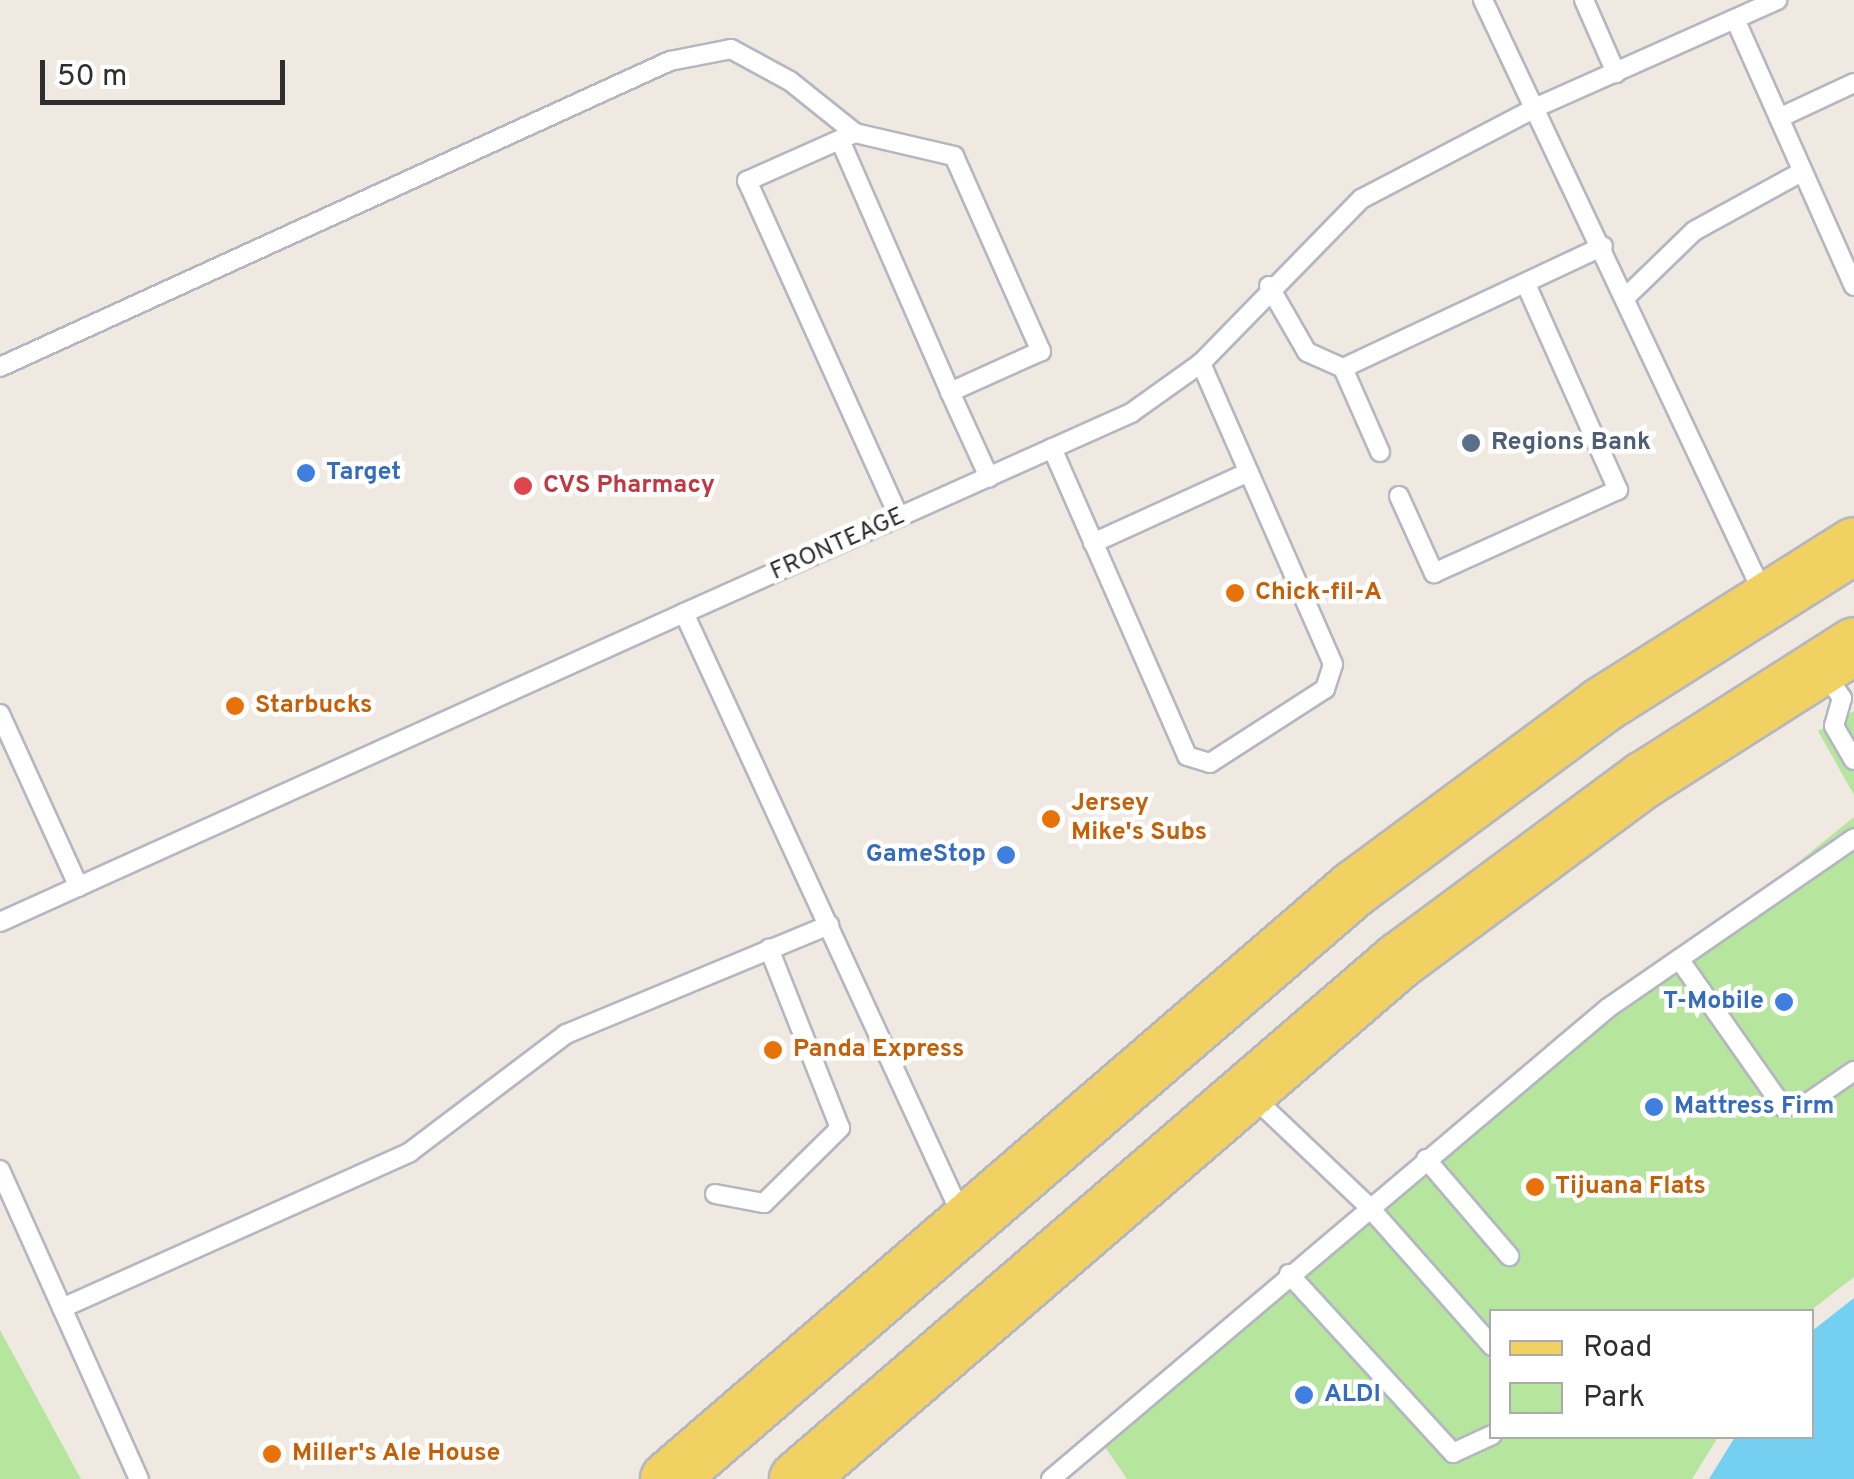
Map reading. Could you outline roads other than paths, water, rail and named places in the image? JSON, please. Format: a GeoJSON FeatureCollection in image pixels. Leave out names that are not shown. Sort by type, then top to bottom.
{"type":"FeatureCollection","features":[{"type":"Feature","properties":{"kind":"main road"},"geometry":{"type":"LineString","coordinates":[[668,1479],[1354,888],[1765,597],[1854,546]]}},
{"type":"Feature","properties":{"kind":"main road"},"geometry":{"type":"LineString","coordinates":[[797,1479],[1245,1088],[1511,872],[1834,677],[1765,597]]}},
{"type":"Feature","properties":{"kind":"lane"},"geometry":{"type":"LineString","coordinates":[[1484,0],[1539,106],[1765,597]]}},
{"type":"Feature","properties":{"kind":"lane"},"geometry":{"type":"LineString","coordinates":[[1584,0],[1616,72]]}},
{"type":"Feature","properties":{"kind":"lane","name":"FRONTEAGE"},"geometry":{"type":"LineString","coordinates":[[0,922],[1130,413],[1201,363],[1269,286],[1360,199],[1539,106],[1778,0]]}},
{"type":"Feature","properties":{"kind":"lane"},"geometry":{"type":"LineString","coordinates":[[1735,19],[1854,286]]}},
{"type":"Feature","properties":{"kind":"lane"},"geometry":{"type":"LineString","coordinates":[[0,367],[670,61],[731,50],[790,81],[847,136],[950,392],[989,477]]}},
{"type":"Feature","properties":{"kind":"lane"},"geometry":{"type":"LineString","coordinates":[[1779,118],[1854,84]]}},
{"type":"Feature","properties":{"kind":"lane"},"geometry":{"type":"LineString","coordinates":[[899,517],[746,181],[847,136],[954,156],[1042,351],[950,392]]}},
{"type":"Feature","properties":{"kind":"lane"},"geometry":{"type":"LineString","coordinates":[[1627,296],[1694,232],[1803,172]]}},
{"type":"Feature","properties":{"kind":"lane"},"geometry":{"type":"LineString","coordinates":[[1343,368],[1603,246]]}},
{"type":"Feature","properties":{"kind":"lane"},"geometry":{"type":"LineString","coordinates":[[1399,496],[1434,573],[1618,490],[1526,284]]}},
{"type":"Feature","properties":{"kind":"lane"},"geometry":{"type":"LineString","coordinates":[[1269,286],[1308,352],[1343,368],[1380,452]]}},
{"type":"Feature","properties":{"kind":"lane"},"geometry":{"type":"LineString","coordinates":[[1052,448],[1187,756],[1210,763],[1325,689],[1333,664],[1201,363]]}},
{"type":"Feature","properties":{"kind":"lane"},"geometry":{"type":"LineString","coordinates":[[1093,543],[1249,472]]}},
{"type":"Feature","properties":{"kind":"lane"},"geometry":{"type":"LineString","coordinates":[[684,613],[964,1221]]}},
{"type":"Feature","properties":{"kind":"lane"},"geometry":{"type":"LineString","coordinates":[[1834,677],[1834,726],[1854,760]]}},
{"type":"Feature","properties":{"kind":"lane"},"geometry":{"type":"LineString","coordinates":[[0,714],[78,887]]}},
{"type":"Feature","properties":{"kind":"lane"},"geometry":{"type":"LineString","coordinates":[[1051,1479],[1426,1159],[1679,959],[1854,838]]}},
{"type":"Feature","properties":{"kind":"lane"},"geometry":{"type":"LineString","coordinates":[[62,1308],[410,1152],[566,1034],[828,925]]}},
{"type":"Feature","properties":{"kind":"lane"},"geometry":{"type":"LineString","coordinates":[[715,1194],[764,1202],[840,1128],[770,949]]}},
{"type":"Feature","properties":{"kind":"lane"},"geometry":{"type":"LineString","coordinates":[[1679,959],[1782,1107],[1809,1102],[1854,1072]]}},
{"type":"Feature","properties":{"kind":"lane"},"geometry":{"type":"LineString","coordinates":[[1245,1088],[1369,1207],[1489,1343]]}},
{"type":"Feature","properties":{"kind":"lane"},"geometry":{"type":"LineString","coordinates":[[1426,1159],[1510,1256]]}},
{"type":"Feature","properties":{"kind":"lane"},"geometry":{"type":"LineString","coordinates":[[0,1170],[139,1479]]}},
{"type":"Feature","properties":{"kind":"lane"},"geometry":{"type":"LineString","coordinates":[[1289,1274],[1453,1453],[1489,1437]]}},
{"type":"Feature","properties":{"kind":"water"},"geometry":{"type":"Polygon","coordinates":[[[1854,1298],[1854,1479],[1709,1479],[1734,1439],[1814,1439],[1814,1329],[1854,1298]]]}},
{"type":"Feature","properties":{"kind":"place","name":"Regions Bank"},"geometry":{"type":"Point","coordinates":[1471,443]}},
{"type":"Feature","properties":{"kind":"place","name":"Target"},"geometry":{"type":"Point","coordinates":[306,473]}},
{"type":"Feature","properties":{"kind":"place","name":"CVS Pharmacy"},"geometry":{"type":"Point","coordinates":[523,486]}},
{"type":"Feature","properties":{"kind":"place","name":"Chick-fil-A"},"geometry":{"type":"Point","coordinates":[1235,593]}},
{"type":"Feature","properties":{"kind":"place","name":"Starbucks"},"geometry":{"type":"Point","coordinates":[235,706]}},
{"type":"Feature","properties":{"kind":"place","name":"Jersey Mike's Subs"},"geometry":{"type":"Point","coordinates":[1051,819]}},
{"type":"Feature","properties":{"kind":"place","name":"GameStop"},"geometry":{"type":"Point","coordinates":[1006,855]}},
{"type":"Feature","properties":{"kind":"place","name":"T-Mobile"},"geometry":{"type":"Point","coordinates":[1784,1002]}},
{"type":"Feature","properties":{"kind":"place","name":"Panda Express"},"geometry":{"type":"Point","coordinates":[773,1050]}},
{"type":"Feature","properties":{"kind":"place","name":"Mattress Firm"},"geometry":{"type":"Point","coordinates":[1654,1107]}},
{"type":"Feature","properties":{"kind":"place","name":"Tijuana Flats"},"geometry":{"type":"Point","coordinates":[1535,1187]}},
{"type":"Feature","properties":{"kind":"place","name":"ALDI"},"geometry":{"type":"Point","coordinates":[1304,1395]}},
{"type":"Feature","properties":{"kind":"place","name":"Miller's Ale House"},"geometry":{"type":"Point","coordinates":[272,1454]}}]}
